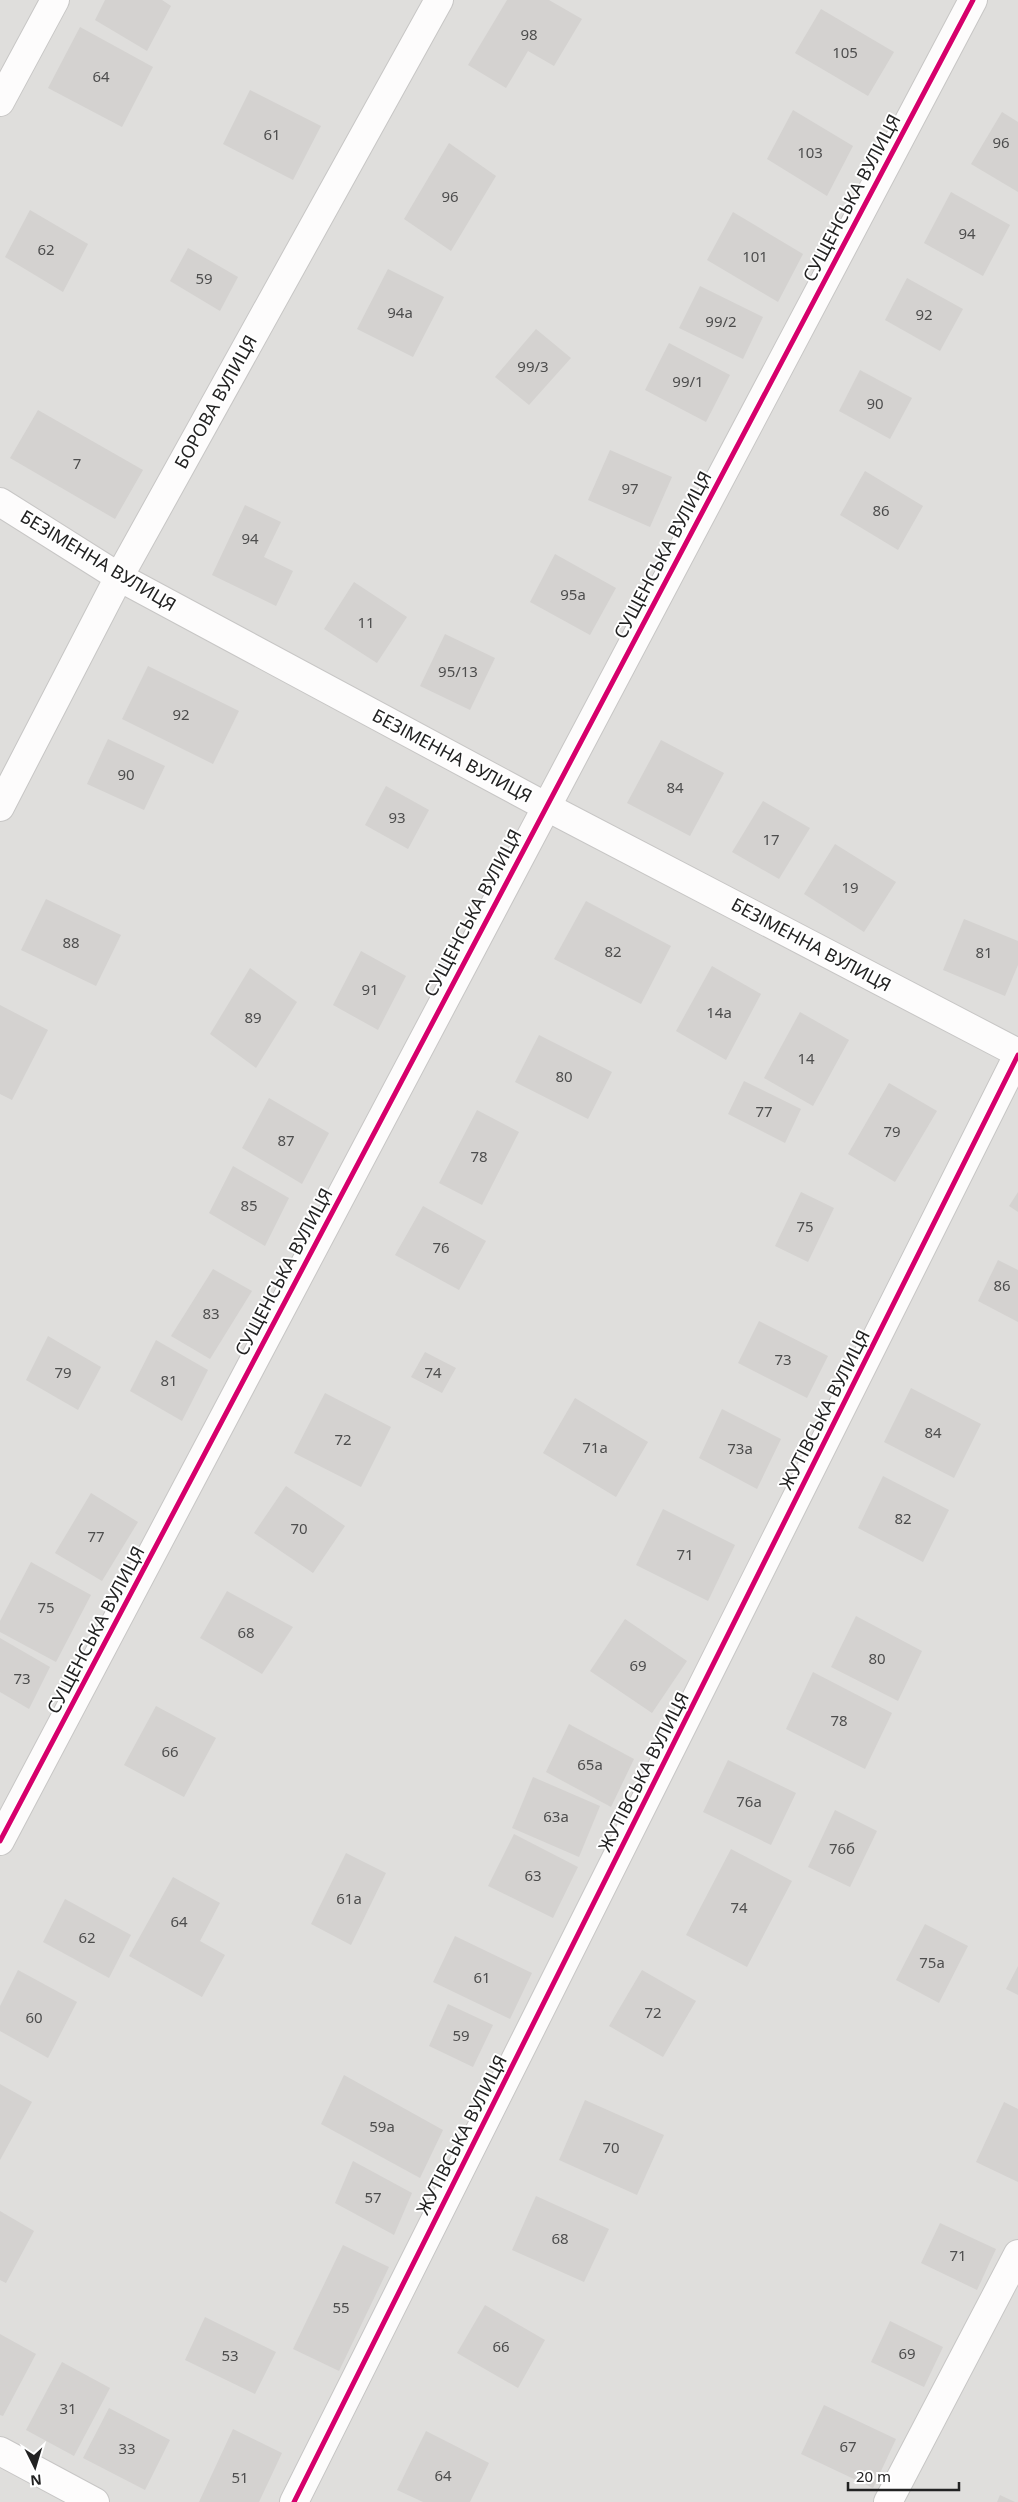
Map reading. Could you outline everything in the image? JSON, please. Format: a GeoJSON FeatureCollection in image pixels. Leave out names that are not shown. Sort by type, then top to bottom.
{"type":"FeatureCollection","features":[{"type":"Feature","properties":{"kind":"street"},"geometry":{"type":"LineString","coordinates":[[0,102],[54,0]]}},
{"type":"Feature","properties":{"kind":"street","name":"БОРОВА ВУЛИЦЯ"},"geometry":{"type":"LineString","coordinates":[[0,807],[119,577],[439,0]]}},
{"type":"Feature","properties":{"kind":"street","name":"СУЩЕНСЬКА ВУЛИЦЯ"},"geometry":{"type":"LineString","coordinates":[[0,1841],[545,806],[973,0]]}},
{"type":"Feature","properties":{"kind":"street","name":"БЕЗІМЕННА ВУЛИЦЯ"},"geometry":{"type":"LineString","coordinates":[[0,502],[119,577],[545,806],[1018,1054]]}},
{"type":"Feature","properties":{"kind":"street","name":"ЖУТІВСЬКА ВУЛИЦЯ"},"geometry":{"type":"LineString","coordinates":[[294,2502],[1018,1054]]}},
{"type":"Feature","properties":{"kind":"street"},"geometry":{"type":"LineString","coordinates":[[888,2502],[1018,2254]]}},
{"type":"Feature","properties":{"kind":"street"},"geometry":{"type":"LineString","coordinates":[[0,2451],[95,2502]]}},
{"type":"Feature","properties":{"kind":"shaded area"},"geometry":{"type":"Polygon","coordinates":[[[0,0],[1018,0],[1018,2502],[0,2502],[0,0]]]}},
{"type":"Feature","properties":{"kind":"building"},"geometry":{"type":"Polygon","coordinates":[[[105,0],[162,0],[171,6],[147,51],[95,20],[105,0]]]}},
{"type":"Feature","properties":{"kind":"building"},"geometry":{"type":"Polygon","coordinates":[[[507,0],[549,0],[582,19],[554,66],[528,51],[506,88],[468,65],[507,0]]]}},
{"type":"Feature","properties":{"kind":"building"},"geometry":{"type":"Polygon","coordinates":[[[821,9],[894,52],[868,96],[795,53],[821,9]]]}},
{"type":"Feature","properties":{"kind":"building"},"geometry":{"type":"Polygon","coordinates":[[[80,27],[153,67],[122,127],[48,88],[80,27]]]}},
{"type":"Feature","properties":{"kind":"building"},"geometry":{"type":"Polygon","coordinates":[[[250,90],[321,126],[293,180],[223,144],[250,90]]]}},
{"type":"Feature","properties":{"kind":"building"},"geometry":{"type":"Polygon","coordinates":[[[793,110],[853,146],[827,196],[767,159],[793,110]]]}},
{"type":"Feature","properties":{"kind":"building"},"geometry":{"type":"Polygon","coordinates":[[[1002,112],[1018,122],[1018,192],[971,164],[1002,112]]]}},
{"type":"Feature","properties":{"kind":"building"},"geometry":{"type":"Polygon","coordinates":[[[449,143],[496,176],[451,251],[404,219],[449,143]]]}},
{"type":"Feature","properties":{"kind":"building"},"geometry":{"type":"Polygon","coordinates":[[[951,192],[1010,225],[983,276],[924,243],[951,192]]]}},
{"type":"Feature","properties":{"kind":"building"},"geometry":{"type":"Polygon","coordinates":[[[30,210],[88,244],[63,292],[5,257],[30,210]]]}},
{"type":"Feature","properties":{"kind":"building"},"geometry":{"type":"Polygon","coordinates":[[[733,212],[803,254],[778,302],[707,260],[733,212]]]}},
{"type":"Feature","properties":{"kind":"building"},"geometry":{"type":"Polygon","coordinates":[[[188,248],[238,277],[220,311],[170,281],[188,248]]]}},
{"type":"Feature","properties":{"kind":"building"},"geometry":{"type":"Polygon","coordinates":[[[388,269],[444,297],[413,357],[357,329],[388,269]]]}},
{"type":"Feature","properties":{"kind":"building"},"geometry":{"type":"Polygon","coordinates":[[[907,278],[963,309],[940,351],[885,320],[907,278]]]}},
{"type":"Feature","properties":{"kind":"building"},"geometry":{"type":"Polygon","coordinates":[[[700,286],[763,317],[743,359],[679,328],[700,286]]]}},
{"type":"Feature","properties":{"kind":"building"},"geometry":{"type":"Polygon","coordinates":[[[536,329],[571,358],[529,405],[495,377],[536,329]]]}},
{"type":"Feature","properties":{"kind":"building"},"geometry":{"type":"Polygon","coordinates":[[[669,343],[730,375],[706,422],[645,390],[669,343]]]}},
{"type":"Feature","properties":{"kind":"building"},"geometry":{"type":"Polygon","coordinates":[[[860,370],[912,398],[890,439],[839,411],[860,370]]]}},
{"type":"Feature","properties":{"kind":"building"},"geometry":{"type":"Polygon","coordinates":[[[38,410],[143,470],[115,519],[10,458],[38,410]]]}},
{"type":"Feature","properties":{"kind":"building"},"geometry":{"type":"Polygon","coordinates":[[[610,450],[672,477],[650,527],[588,500],[610,450]]]}},
{"type":"Feature","properties":{"kind":"building"},"geometry":{"type":"Polygon","coordinates":[[[865,471],[923,506],[898,550],[840,515],[865,471]]]}},
{"type":"Feature","properties":{"kind":"building"},"geometry":{"type":"Polygon","coordinates":[[[245,505],[281,522],[264,557],[293,571],[276,606],[212,575],[245,505]]]}},
{"type":"Feature","properties":{"kind":"building"},"geometry":{"type":"Polygon","coordinates":[[[555,554],[616,588],[590,635],[530,602],[555,554]]]}},
{"type":"Feature","properties":{"kind":"building"},"geometry":{"type":"Polygon","coordinates":[[[354,582],[407,617],[377,663],[324,629],[354,582]]]}},
{"type":"Feature","properties":{"kind":"building"},"geometry":{"type":"Polygon","coordinates":[[[445,634],[495,658],[470,710],[420,686],[445,634]]]}},
{"type":"Feature","properties":{"kind":"building"},"geometry":{"type":"Polygon","coordinates":[[[148,666],[239,711],[213,764],[122,719],[148,666]]]}},
{"type":"Feature","properties":{"kind":"building"},"geometry":{"type":"Polygon","coordinates":[[[108,739],[165,766],[144,810],[87,784],[108,739]]]}},
{"type":"Feature","properties":{"kind":"building"},"geometry":{"type":"Polygon","coordinates":[[[661,740],[724,773],[690,836],[627,803],[661,740]]]}},
{"type":"Feature","properties":{"kind":"building"},"geometry":{"type":"Polygon","coordinates":[[[386,786],[429,810],[408,849],[365,825],[386,786]]]}},
{"type":"Feature","properties":{"kind":"building"},"geometry":{"type":"Polygon","coordinates":[[[763,801],[810,828],[779,879],[732,852],[763,801]]]}},
{"type":"Feature","properties":{"kind":"building"},"geometry":{"type":"Polygon","coordinates":[[[835,844],[896,882],[864,932],[804,894],[835,844]]]}},
{"type":"Feature","properties":{"kind":"building"},"geometry":{"type":"Polygon","coordinates":[[[46,899],[121,935],[96,986],[21,950],[46,899]]]}},
{"type":"Feature","properties":{"kind":"building"},"geometry":{"type":"Polygon","coordinates":[[[586,901],[671,946],[641,1004],[554,959],[586,901]]]}},
{"type":"Feature","properties":{"kind":"building"},"geometry":{"type":"Polygon","coordinates":[[[964,919],[1018,941],[1018,965],[1005,996],[943,970],[964,919]]]}},
{"type":"Feature","properties":{"kind":"building"},"geometry":{"type":"Polygon","coordinates":[[[361,951],[406,976],[378,1030],[333,1005],[361,951]]]}},
{"type":"Feature","properties":{"kind":"building"},"geometry":{"type":"Polygon","coordinates":[[[712,966],[761,994],[726,1060],[676,1031],[712,966]]]}},
{"type":"Feature","properties":{"kind":"building"},"geometry":{"type":"Polygon","coordinates":[[[250,968],[297,1002],[256,1068],[210,1034],[250,968]]]}},
{"type":"Feature","properties":{"kind":"building"},"geometry":{"type":"Polygon","coordinates":[[[0,1005],[48,1030],[12,1100],[0,1094],[0,1005]]]}},
{"type":"Feature","properties":{"kind":"building"},"geometry":{"type":"Polygon","coordinates":[[[800,1012],[849,1040],[813,1106],[764,1078],[800,1012]]]}},
{"type":"Feature","properties":{"kind":"building"},"geometry":{"type":"Polygon","coordinates":[[[539,1035],[612,1072],[588,1119],[515,1082],[539,1035]]]}},
{"type":"Feature","properties":{"kind":"building"},"geometry":{"type":"Polygon","coordinates":[[[744,1081],[801,1109],[785,1143],[728,1114],[744,1081]]]}},
{"type":"Feature","properties":{"kind":"building"},"geometry":{"type":"Polygon","coordinates":[[[889,1083],[937,1111],[895,1182],[848,1154],[889,1083]]]}},
{"type":"Feature","properties":{"kind":"building"},"geometry":{"type":"Polygon","coordinates":[[[269,1098],[329,1133],[302,1184],[242,1148],[269,1098]]]}},
{"type":"Feature","properties":{"kind":"building"},"geometry":{"type":"Polygon","coordinates":[[[477,1110],[519,1132],[482,1205],[439,1183],[477,1110]]]}},
{"type":"Feature","properties":{"kind":"building"},"geometry":{"type":"Polygon","coordinates":[[[233,1166],[289,1198],[265,1246],[209,1213],[233,1166]]]}},
{"type":"Feature","properties":{"kind":"building"},"geometry":{"type":"Polygon","coordinates":[[[801,1192],[834,1208],[808,1262],[775,1246],[801,1192]]]}},
{"type":"Feature","properties":{"kind":"building"},"geometry":{"type":"Polygon","coordinates":[[[1018,1192],[1018,1212],[1009,1206],[1018,1192]]]}},
{"type":"Feature","properties":{"kind":"building"},"geometry":{"type":"Polygon","coordinates":[[[423,1206],[486,1241],[459,1290],[395,1255],[423,1206]]]}},
{"type":"Feature","properties":{"kind":"building"},"geometry":{"type":"Polygon","coordinates":[[[998,1260],[1018,1270],[1018,1322],[978,1301],[998,1260]]]}},
{"type":"Feature","properties":{"kind":"building"},"geometry":{"type":"Polygon","coordinates":[[[213,1269],[252,1291],[210,1359],[171,1336],[213,1269]]]}},
{"type":"Feature","properties":{"kind":"building"},"geometry":{"type":"Polygon","coordinates":[[[759,1321],[828,1356],[807,1398],[738,1363],[759,1321]]]}},
{"type":"Feature","properties":{"kind":"building"},"geometry":{"type":"Polygon","coordinates":[[[48,1336],[101,1367],[78,1410],[26,1380],[48,1336]]]}},
{"type":"Feature","properties":{"kind":"building"},"geometry":{"type":"Polygon","coordinates":[[[156,1340],[208,1370],[182,1421],[130,1391],[156,1340]]]}},
{"type":"Feature","properties":{"kind":"building"},"geometry":{"type":"Polygon","coordinates":[[[425,1352],[456,1368],[442,1393],[411,1377],[425,1352]]]}},
{"type":"Feature","properties":{"kind":"building"},"geometry":{"type":"Polygon","coordinates":[[[911,1388],[981,1424],[954,1478],[884,1442],[911,1388]]]}},
{"type":"Feature","properties":{"kind":"building"},"geometry":{"type":"Polygon","coordinates":[[[325,1393],[391,1427],[361,1487],[294,1453],[325,1393]]]}},
{"type":"Feature","properties":{"kind":"building"},"geometry":{"type":"Polygon","coordinates":[[[575,1398],[648,1442],[616,1497],[543,1453],[575,1398]]]}},
{"type":"Feature","properties":{"kind":"building"},"geometry":{"type":"Polygon","coordinates":[[[722,1409],[781,1439],[757,1489],[699,1458],[722,1409]]]}},
{"type":"Feature","properties":{"kind":"building"},"geometry":{"type":"Polygon","coordinates":[[[883,1476],[949,1510],[923,1562],[858,1528],[883,1476]]]}},
{"type":"Feature","properties":{"kind":"building"},"geometry":{"type":"Polygon","coordinates":[[[286,1486],[345,1526],[313,1573],[254,1533],[286,1486]]]}},
{"type":"Feature","properties":{"kind":"building"},"geometry":{"type":"Polygon","coordinates":[[[91,1493],[138,1522],[102,1581],[55,1553],[91,1493]]]}},
{"type":"Feature","properties":{"kind":"building"},"geometry":{"type":"Polygon","coordinates":[[[663,1509],[735,1545],[708,1601],[636,1565],[663,1509]]]}},
{"type":"Feature","properties":{"kind":"building"},"geometry":{"type":"Polygon","coordinates":[[[31,1562],[91,1595],[56,1662],[0,1632],[0,1621],[31,1562]]]}},
{"type":"Feature","properties":{"kind":"building"},"geometry":{"type":"Polygon","coordinates":[[[227,1591],[293,1627],[262,1674],[200,1638],[227,1591]]]}},
{"type":"Feature","properties":{"kind":"building"},"geometry":{"type":"Polygon","coordinates":[[[856,1616],[922,1651],[898,1701],[831,1667],[856,1616]]]}},
{"type":"Feature","properties":{"kind":"building"},"geometry":{"type":"Polygon","coordinates":[[[625,1619],[687,1661],[652,1713],[590,1671],[625,1619]]]}},
{"type":"Feature","properties":{"kind":"building"},"geometry":{"type":"Polygon","coordinates":[[[0,1638],[50,1667],[29,1709],[0,1692],[0,1638]]]}},
{"type":"Feature","properties":{"kind":"building"},"geometry":{"type":"Polygon","coordinates":[[[813,1672],[892,1713],[865,1769],[786,1729],[813,1672]]]}},
{"type":"Feature","properties":{"kind":"building"},"geometry":{"type":"Polygon","coordinates":[[[156,1706],[216,1738],[184,1797],[124,1765],[156,1706]]]}},
{"type":"Feature","properties":{"kind":"building"},"geometry":{"type":"Polygon","coordinates":[[[569,1724],[634,1759],[611,1807],[546,1772],[569,1724]]]}},
{"type":"Feature","properties":{"kind":"building"},"geometry":{"type":"Polygon","coordinates":[[[728,1760],[796,1793],[771,1845],[703,1812],[728,1760]]]}},
{"type":"Feature","properties":{"kind":"building"},"geometry":{"type":"Polygon","coordinates":[[[533,1777],[600,1806],[579,1857],[512,1828],[533,1777]]]}},
{"type":"Feature","properties":{"kind":"building"},"geometry":{"type":"Polygon","coordinates":[[[835,1810],[877,1831],[850,1887],[808,1867],[835,1810]]]}},
{"type":"Feature","properties":{"kind":"building"},"geometry":{"type":"Polygon","coordinates":[[[514,1834],[578,1867],[553,1918],[488,1886],[514,1834]]]}},
{"type":"Feature","properties":{"kind":"building"},"geometry":{"type":"Polygon","coordinates":[[[731,1849],[792,1881],[747,1967],[686,1935],[731,1849]]]}},
{"type":"Feature","properties":{"kind":"building"},"geometry":{"type":"Polygon","coordinates":[[[346,1853],[386,1873],[351,1945],[311,1924],[346,1853]]]}},
{"type":"Feature","properties":{"kind":"building"},"geometry":{"type":"Polygon","coordinates":[[[173,1877],[220,1903],[200,1941],[225,1955],[202,1997],[129,1956],[173,1877]]]}},
{"type":"Feature","properties":{"kind":"building"},"geometry":{"type":"Polygon","coordinates":[[[65,1899],[131,1935],[109,1978],[43,1942],[65,1899]]]}},
{"type":"Feature","properties":{"kind":"building"},"geometry":{"type":"Polygon","coordinates":[[[925,1924],[968,1946],[939,2003],[896,1980],[925,1924]]]}},
{"type":"Feature","properties":{"kind":"building"},"geometry":{"type":"Polygon","coordinates":[[[455,1936],[532,1973],[510,2019],[433,1982],[455,1936]]]}},
{"type":"Feature","properties":{"kind":"building"},"geometry":{"type":"Polygon","coordinates":[[[1018,1966],[1018,1995],[1006,1989],[1018,1966]]]}},
{"type":"Feature","properties":{"kind":"building"},"geometry":{"type":"Polygon","coordinates":[[[18,1970],[77,2002],[48,2058],[0,2031],[0,2006],[18,1970]]]}},
{"type":"Feature","properties":{"kind":"building"},"geometry":{"type":"Polygon","coordinates":[[[642,1970],[696,2001],[663,2057],[609,2026],[642,1970]]]}},
{"type":"Feature","properties":{"kind":"building"},"geometry":{"type":"Polygon","coordinates":[[[448,2004],[493,2025],[473,2067],[429,2046],[448,2004]]]}},
{"type":"Feature","properties":{"kind":"building"},"geometry":{"type":"Polygon","coordinates":[[[344,2075],[443,2130],[420,2178],[321,2124],[344,2075]]]}},
{"type":"Feature","properties":{"kind":"building"},"geometry":{"type":"Polygon","coordinates":[[[0,2084],[32,2102],[0,2160],[0,2084]]]}},
{"type":"Feature","properties":{"kind":"building"},"geometry":{"type":"Polygon","coordinates":[[[585,2100],[664,2135],[637,2195],[559,2160],[585,2100]]]}},
{"type":"Feature","properties":{"kind":"building"},"geometry":{"type":"Polygon","coordinates":[[[1004,2102],[1018,2109],[1018,2182],[976,2162],[1004,2102]]]}},
{"type":"Feature","properties":{"kind":"building"},"geometry":{"type":"Polygon","coordinates":[[[353,2161],[412,2193],[394,2235],[335,2203],[353,2161]]]}},
{"type":"Feature","properties":{"kind":"building"},"geometry":{"type":"Polygon","coordinates":[[[536,2196],[609,2229],[584,2282],[512,2250],[536,2196]]]}},
{"type":"Feature","properties":{"kind":"building"},"geometry":{"type":"Polygon","coordinates":[[[0,2211],[34,2231],[6,2283],[0,2280],[0,2211]]]}},
{"type":"Feature","properties":{"kind":"building"},"geometry":{"type":"Polygon","coordinates":[[[940,2223],[996,2249],[977,2290],[921,2263],[940,2223]]]}},
{"type":"Feature","properties":{"kind":"building"},"geometry":{"type":"Polygon","coordinates":[[[343,2245],[389,2267],[339,2371],[293,2349],[343,2245]]]}},
{"type":"Feature","properties":{"kind":"building"},"geometry":{"type":"Polygon","coordinates":[[[485,2305],[545,2340],[518,2388],[457,2353],[485,2305]]]}},
{"type":"Feature","properties":{"kind":"building"},"geometry":{"type":"Polygon","coordinates":[[[205,2317],[276,2352],[255,2394],[185,2360],[205,2317]]]}},
{"type":"Feature","properties":{"kind":"building"},"geometry":{"type":"Polygon","coordinates":[[[890,2321],[943,2347],[924,2387],[871,2362],[890,2321]]]}},
{"type":"Feature","properties":{"kind":"building"},"geometry":{"type":"Polygon","coordinates":[[[0,2334],[36,2354],[3,2416],[0,2415],[0,2334]]]}},
{"type":"Feature","properties":{"kind":"building"},"geometry":{"type":"Polygon","coordinates":[[[62,2362],[110,2388],[74,2456],[26,2430],[62,2362]]]}},
{"type":"Feature","properties":{"kind":"building"},"geometry":{"type":"Polygon","coordinates":[[[824,2405],[896,2439],[873,2488],[801,2454],[824,2405]]]}},
{"type":"Feature","properties":{"kind":"building"},"geometry":{"type":"Polygon","coordinates":[[[109,2408],[170,2440],[145,2490],[83,2458],[109,2408]]]}},
{"type":"Feature","properties":{"kind":"building"},"geometry":{"type":"Polygon","coordinates":[[[233,2429],[282,2453],[259,2502],[199,2502],[233,2429]]]}},
{"type":"Feature","properties":{"kind":"building"},"geometry":{"type":"Polygon","coordinates":[[[426,2431],[489,2463],[470,2502],[423,2502],[397,2490],[426,2431]]]}},
{"type":"Feature","properties":{"kind":"building"},"geometry":{"type":"Polygon","coordinates":[[[1000,2495],[1015,2502],[997,2502],[1000,2495]]]}},
{"type":"Feature","properties":{"kind":"cycle path"},"geometry":{"type":"LineString","coordinates":[[0,1841],[973,0]]}},
{"type":"Feature","properties":{"kind":"cycle path"},"geometry":{"type":"LineString","coordinates":[[294,2502],[1018,1055]]}}]}
